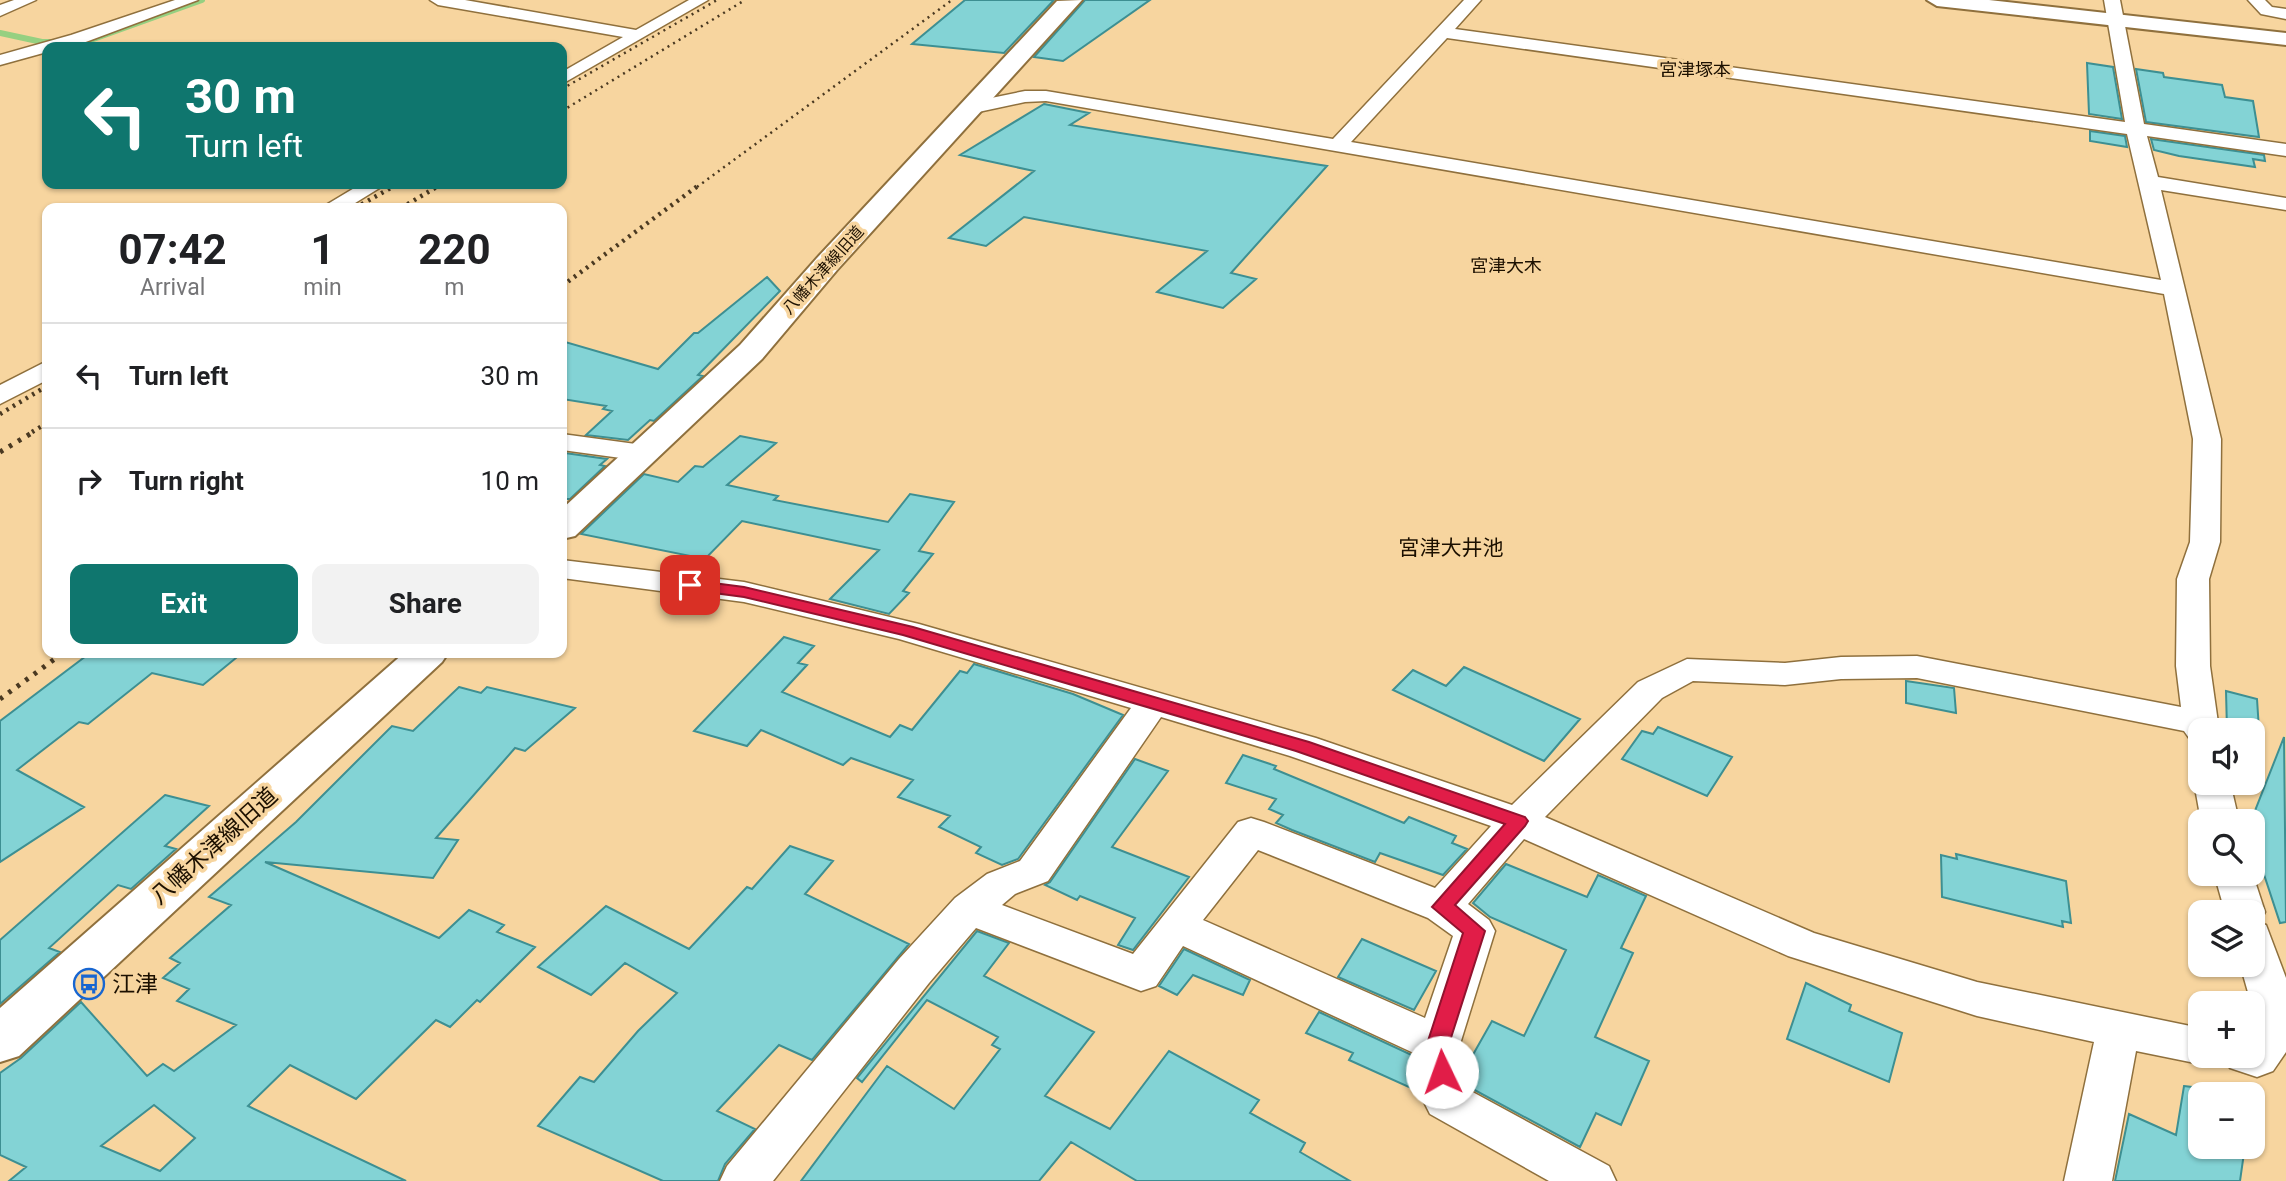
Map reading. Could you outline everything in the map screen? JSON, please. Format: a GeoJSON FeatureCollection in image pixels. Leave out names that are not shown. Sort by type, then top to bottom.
{"type":"FeatureCollection","features":[{"type":"Feature","properties":{"kind":"street"},"geometry":{"type":"LineString","coordinates":[[0,11],[28,0]]}},
{"type":"Feature","properties":{"kind":"street"},"geometry":{"type":"LineString","coordinates":[[66,42],[191,0]]}},
{"type":"Feature","properties":{"kind":"street"},"geometry":{"type":"LineString","coordinates":[[438,0],[638,35]]}},
{"type":"Feature","properties":{"kind":"street"},"geometry":{"type":"LineString","coordinates":[[567,76],[701,0]]}},
{"type":"Feature","properties":{"kind":"street","name":"八幡木津線旧道"},"geometry":{"type":"LineString","coordinates":[[567,523],[751,352],[970,108],[1064,5],[1072,0]]}},
{"type":"Feature","properties":{"kind":"street"},"geometry":{"type":"LineString","coordinates":[[1336,147],[1473,0]]}},
{"type":"Feature","properties":{"kind":"street"},"geometry":{"type":"LineString","coordinates":[[1937,0],[2286,39]]}},
{"type":"Feature","properties":{"kind":"street"},"geometry":{"type":"LineString","coordinates":[[2112,0],[2148,182],[2175,289],[2207,439],[2207,529],[2193,579],[2193,666],[2199,718]]}},
{"type":"Feature","properties":{"kind":"street"},"geometry":{"type":"LineString","coordinates":[[2256,0],[2267,11],[2286,14]]}},
{"type":"Feature","properties":{"kind":"street"},"geometry":{"type":"LineString","coordinates":[[1442,33],[2286,150]]}},
{"type":"Feature","properties":{"kind":"street"},"geometry":{"type":"LineString","coordinates":[[0,60],[42,49]]}},
{"type":"Feature","properties":{"kind":"street"},"geometry":{"type":"LineString","coordinates":[[970,108],[983,108],[1031,94],[2175,289]]}},
{"type":"Feature","properties":{"kind":"street"},"geometry":{"type":"LineString","coordinates":[[2148,182],[2286,204]]}},
{"type":"Feature","properties":{"kind":"street"},"geometry":{"type":"LineString","coordinates":[[341,203],[367,189]]}},
{"type":"Feature","properties":{"kind":"street"},"geometry":{"type":"LineString","coordinates":[[0,396],[42,372]]}},
{"type":"Feature","properties":{"kind":"street"},"geometry":{"type":"LineString","coordinates":[[567,443],[643,453]]}},
{"type":"Feature","properties":{"kind":"street"},"geometry":{"type":"LineString","coordinates":[[567,570],[744,592],[907,631],[1303,747],[1518,821],[1802,945],[1977,999],[2188,1042]]}},
{"type":"Feature","properties":{"kind":"street","name":"八幡木津線旧道"},"geometry":{"type":"LineString","coordinates":[[0,1040],[422,658]]}},
{"type":"Feature","properties":{"kind":"street"},"geometry":{"type":"LineString","coordinates":[[1442,907],[1518,821],[1650,690],[1687,670],[1785,674],[1841,668],[1917,667],[2188,723]]}},
{"type":"Feature","properties":{"kind":"street"},"geometry":{"type":"LineString","coordinates":[[744,1181],[914,971],[969,909],[1001,884],[1034,871],[1153,705]]}},
{"type":"Feature","properties":{"kind":"street"},"geometry":{"type":"LineString","coordinates":[[969,909],[1141,974],[1176,925],[1251,832],[1442,907],[1475,931],[1438,1044],[1446,1100],[1592,1181]]}},
{"type":"Feature","properties":{"kind":"street"},"geometry":{"type":"LineString","coordinates":[[1176,925],[1438,1044]]}},
{"type":"Feature","properties":{"kind":"street"},"geometry":{"type":"LineString","coordinates":[[2265,977],[2280,1027],[2265,1047]]}},
{"type":"Feature","properties":{"kind":"street"},"geometry":{"type":"LineString","coordinates":[[2088,1181],[2119,1028]]}},
{"type":"Feature","properties":{"kind":"building"},"geometry":{"type":"Polygon","coordinates":[[[965,0],[1054,0],[1004,53],[912,44],[965,0]]]}},
{"type":"Feature","properties":{"kind":"building"},"geometry":{"type":"Polygon","coordinates":[[[1085,0],[1150,0],[1063,61],[1034,57],[1085,0]]]}},
{"type":"Feature","properties":{"kind":"building"},"geometry":{"type":"Polygon","coordinates":[[[2087,63],[2113,67],[2122,119],[2089,114],[2087,63]]]}},
{"type":"Feature","properties":{"kind":"building"},"geometry":{"type":"Polygon","coordinates":[[[2136,69],[2163,73],[2164,77],[2222,85],[2225,97],[2253,101],[2259,137],[2146,122],[2136,69]]]}},
{"type":"Feature","properties":{"kind":"building"},"geometry":{"type":"Polygon","coordinates":[[[1044,104],[1089,113],[1070,125],[1327,166],[1231,273],[1256,279],[1223,308],[1157,292],[1207,251],[1024,217],[986,246],[949,238],[1034,171],[960,155],[1044,104]]]}},
{"type":"Feature","properties":{"kind":"building"},"geometry":{"type":"Polygon","coordinates":[[[2090,131],[2125,136],[2127,147],[2090,141],[2090,131]]]}},
{"type":"Feature","properties":{"kind":"building"},"geometry":{"type":"Polygon","coordinates":[[[2151,139],[2264,155],[2265,161],[2253,159],[2255,167],[2179,156],[2154,150],[2151,139]]]}},
{"type":"Feature","properties":{"kind":"building"},"geometry":{"type":"Polygon","coordinates":[[[767,277],[780,291],[698,375],[703,376],[654,421],[650,420],[628,440],[586,435],[612,411],[603,409],[606,406],[567,400],[567,342],[658,369],[694,333],[698,333],[767,277]]]}},
{"type":"Feature","properties":{"kind":"building"},"geometry":{"type":"Polygon","coordinates":[[[740,436],[776,443],[727,485],[778,496],[774,500],[888,522],[910,494],[954,502],[919,551],[933,554],[903,591],[909,593],[889,614],[830,599],[879,550],[742,521],[705,559],[581,534],[644,474],[678,482],[695,466],[703,467],[740,436]]]}},
{"type":"Feature","properties":{"kind":"building"},"geometry":{"type":"Polygon","coordinates":[[[567,453],[607,459],[600,465],[605,466],[567,499],[567,453]]]}},
{"type":"Feature","properties":{"kind":"building"},"geometry":{"type":"Polygon","coordinates":[[[784,637],[814,646],[798,663],[807,665],[782,692],[890,737],[900,725],[912,730],[960,671],[967,673],[974,664],[1073,694],[1123,715],[1018,859],[1002,865],[976,853],[981,847],[939,827],[950,816],[898,797],[913,780],[851,758],[843,765],[761,730],[747,746],[694,731],[784,637]]]}},
{"type":"Feature","properties":{"kind":"building"},"geometry":{"type":"Polygon","coordinates":[[[83,658],[236,658],[203,685],[152,673],[88,724],[79,722],[17,770],[84,807],[0,862],[0,721],[83,658]]]}},
{"type":"Feature","properties":{"kind":"building"},"geometry":{"type":"Polygon","coordinates":[[[1464,667],[1580,719],[1544,761],[1393,690],[1413,670],[1446,686],[1464,667]]]}},
{"type":"Feature","properties":{"kind":"building"},"geometry":{"type":"Polygon","coordinates":[[[1906,681],[1954,688],[1956,713],[1906,703],[1906,681]]]}},
{"type":"Feature","properties":{"kind":"building"},"geometry":{"type":"Polygon","coordinates":[[[459,687],[481,693],[487,687],[575,708],[525,751],[515,748],[436,838],[458,840],[433,878],[265,862],[439,938],[469,910],[504,925],[497,932],[535,947],[480,1002],[477,1000],[450,1027],[436,1020],[356,1099],[290,1065],[248,1106],[406,1181],[9,1181],[26,1167],[0,1155],[0,1073],[21,1058],[81,1002],[147,1076],[163,1064],[174,1071],[236,1025],[177,1001],[189,989],[163,978],[180,963],[170,958],[231,905],[209,897],[296,822],[392,726],[413,731],[459,687]],[[154,1105],[101,1146],[160,1171],[195,1138],[154,1105]]]}},
{"type":"Feature","properties":{"kind":"building"},"geometry":{"type":"Polygon","coordinates":[[[2226,691],[2257,699],[2258,718],[2227,718],[2226,691]]]}},
{"type":"Feature","properties":{"kind":"building"},"geometry":{"type":"Polygon","coordinates":[[[1658,727],[1732,757],[1707,796],[1622,759],[1642,731],[1653,734],[1658,727]]]}},
{"type":"Feature","properties":{"kind":"building"},"geometry":{"type":"Polygon","coordinates":[[[2284,737],[2286,922],[2280,923],[2265,877],[2265,809],[2256,809],[2261,795],[2265,795],[2265,785],[2284,737]]]}},
{"type":"Feature","properties":{"kind":"building"},"geometry":{"type":"Polygon","coordinates":[[[1243,755],[1276,766],[1274,769],[1404,823],[1409,817],[1456,836],[1452,843],[1467,849],[1443,875],[1380,853],[1375,862],[1292,830],[1276,823],[1283,815],[1269,809],[1276,799],[1226,783],[1243,755]]]}},
{"type":"Feature","properties":{"kind":"building"},"geometry":{"type":"Polygon","coordinates":[[[1135,759],[1168,771],[1112,847],[1189,877],[1133,950],[1118,945],[1135,918],[1080,896],[1077,900],[1045,885],[1050,882],[1135,759]]]}},
{"type":"Feature","properties":{"kind":"building"},"geometry":{"type":"Polygon","coordinates":[[[165,795],[209,806],[165,846],[176,849],[131,889],[118,885],[49,948],[60,952],[0,1004],[0,940],[165,795]]]}},
{"type":"Feature","properties":{"kind":"building"},"geometry":{"type":"Polygon","coordinates":[[[790,846],[833,861],[805,894],[909,944],[812,1060],[779,1045],[717,1111],[755,1129],[725,1164],[718,1181],[663,1181],[538,1126],[580,1077],[594,1082],[638,1031],[677,993],[625,963],[591,995],[538,967],[606,906],[689,949],[747,887],[752,889],[790,846]]]}},
{"type":"Feature","properties":{"kind":"building"},"geometry":{"type":"Polygon","coordinates":[[[1956,854],[2066,881],[2071,923],[2062,921],[2063,927],[1942,897],[1941,855],[1957,859],[1956,854]]]}},
{"type":"Feature","properties":{"kind":"building"},"geometry":{"type":"Polygon","coordinates":[[[1506,864],[1587,897],[1598,875],[1646,896],[1621,948],[1633,953],[1595,1037],[1649,1061],[1621,1125],[1596,1113],[1580,1147],[1469,1087],[1466,1067],[1492,1021],[1524,1036],[1566,950],[1490,917],[1473,903],[1506,864]]]}},
{"type":"Feature","properties":{"kind":"building"},"geometry":{"type":"Polygon","coordinates":[[[977,931],[1009,943],[984,976],[1094,1032],[1045,1096],[1110,1129],[1169,1051],[1259,1100],[1250,1113],[1305,1143],[1300,1152],[1350,1181],[1137,1181],[1071,1142],[1039,1181],[801,1181],[887,1066],[954,1109],[1000,1049],[992,1045],[998,1037],[927,1000],[862,1082],[857,1078],[977,931]]]}},
{"type":"Feature","properties":{"kind":"building"},"geometry":{"type":"Polygon","coordinates":[[[1362,939],[1436,971],[1414,1010],[1338,977],[1362,939]]]}},
{"type":"Feature","properties":{"kind":"building"},"geometry":{"type":"Polygon","coordinates":[[[1184,949],[1250,980],[1243,995],[1193,975],[1177,995],[1159,986],[1184,949]]]}},
{"type":"Feature","properties":{"kind":"building"},"geometry":{"type":"Polygon","coordinates":[[[1806,983],[1851,1005],[1849,1011],[1902,1033],[1889,1082],[1787,1039],[1806,983]]]}},
{"type":"Feature","properties":{"kind":"building"},"geometry":{"type":"Polygon","coordinates":[[[1319,1012],[1416,1057],[1418,1074],[1411,1088],[1349,1060],[1353,1053],[1306,1033],[1319,1012]]]}},
{"type":"Feature","properties":{"kind":"building"},"geometry":{"type":"Polygon","coordinates":[[[2184,1086],[2188,1086],[2188,1159],[2243,1159],[2240,1181],[2115,1181],[2129,1114],[2176,1135],[2184,1086]]]}},
{"type":"Feature","properties":{"kind":"waterway"},"geometry":{"type":"LineString","coordinates":[[0,33],[42,42],[85,42],[202,0]]}},
{"type":"Feature","properties":{"kind":"railway"},"geometry":{"type":"LineString","coordinates":[[567,86],[717,0]]}},
{"type":"Feature","properties":{"kind":"railway"},"geometry":{"type":"LineString","coordinates":[[567,108],[745,0]]}},
{"type":"Feature","properties":{"kind":"railway"},"geometry":{"type":"LineString","coordinates":[[697,187],[952,0]]}},
{"type":"Feature","properties":{"kind":"railway"},"geometry":{"type":"LineString","coordinates":[[567,282],[699,185]]}},
{"type":"Feature","properties":{"kind":"railway"},"geometry":{"type":"LineString","coordinates":[[364,203],[389,189]]}},
{"type":"Feature","properties":{"kind":"railway"},"geometry":{"type":"LineString","coordinates":[[409,203],[433,189]]}},
{"type":"Feature","properties":{"kind":"railway"},"geometry":{"type":"LineString","coordinates":[[0,414],[42,389]]}},
{"type":"Feature","properties":{"kind":"railway"},"geometry":{"type":"LineString","coordinates":[[32,432],[42,426]]}},
{"type":"Feature","properties":{"kind":"railway"},"geometry":{"type":"LineString","coordinates":[[0,452],[35,431]]}},
{"type":"Feature","properties":{"kind":"railway"},"geometry":{"type":"LineString","coordinates":[[0,699],[56,658]]}},
{"type":"Feature","properties":{"kind":"place","name":"江津"},"geometry":{"type":"Point","coordinates":[89,984]}},
{"type":"Feature","properties":{"kind":"district","name":"宮津塚本"},"geometry":{"type":"Point","coordinates":[1695,69]}},
{"type":"Feature","properties":{"kind":"district","name":"宮津大木"},"geometry":{"type":"Point","coordinates":[1506,265]}},
{"type":"Feature","properties":{"kind":"district","name":"宮津大井池"},"geometry":{"type":"Point","coordinates":[1451,548]}},
{"type":"Feature","properties":{"kind":"route"},"geometry":{"type":"LineString","coordinates":[[690,585],[744,592],[907,631],[1303,747],[1518,821],[1442,907],[1475,931],[1438,1044],[1442,1072]]}}]}
